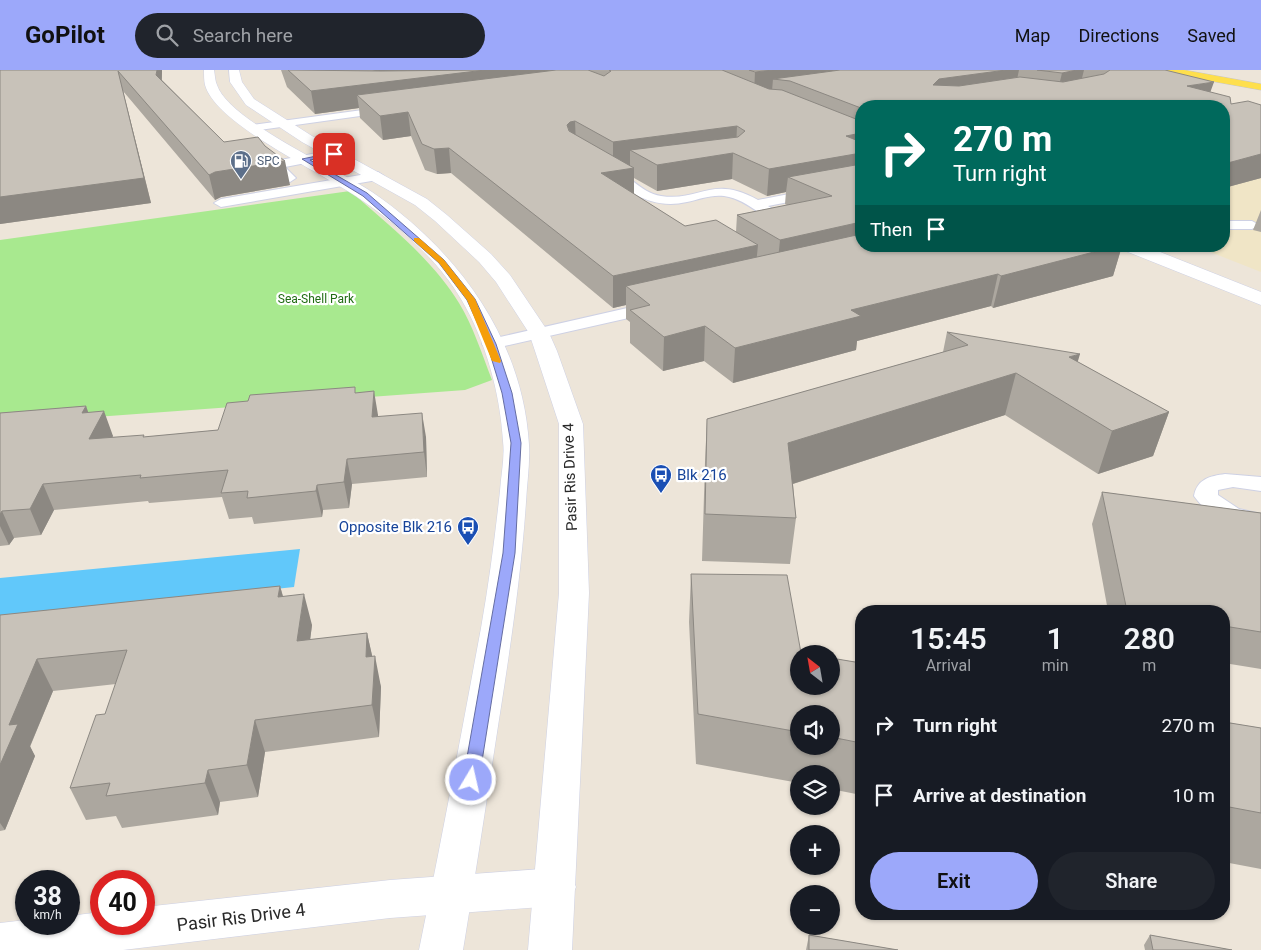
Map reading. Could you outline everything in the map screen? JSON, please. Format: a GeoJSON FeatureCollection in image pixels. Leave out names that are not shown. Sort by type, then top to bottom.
{"type":"FeatureCollection","features":[{"type":"Feature","properties":{"kind":"main road"},"geometry":{"type":"LineString","coordinates":[[1166,70],[1261,87]]}},
{"type":"Feature","properties":{"kind":"main road"},"geometry":{"type":"LineString","coordinates":[[1200,70],[1261,81]]}},
{"type":"Feature","properties":{"kind":"street"},"geometry":{"type":"LineString","coordinates":[[209,70],[207,77],[211,91],[228,109],[253,128],[346,182],[380,206],[442,262],[471,299],[492,344],[507,393],[516,443],[509,553],[441,950]]}},
{"type":"Feature","properties":{"kind":"street","name":"Pasir Ris Drive 4"},"geometry":{"type":"LineString","coordinates":[[234,70],[236,82],[250,102],[281,123],[334,154],[378,176],[421,202],[484,258],[503,280],[540,333],[571,424],[574,593],[550,950]]}},
{"type":"Feature","properties":{"kind":"street"},"geometry":{"type":"LineString","coordinates":[[1144,252],[1261,299]]}},
{"type":"Feature","properties":{"kind":"street","name":"Pasir Ris Drive 4"},"geometry":{"type":"LineString","coordinates":[[0,944],[277,914],[354,903],[452,894],[555,888]]}},
{"type":"Feature","properties":{"kind":"lane"},"geometry":{"type":"LineString","coordinates":[[253,128],[405,108]]}},
{"type":"Feature","properties":{"kind":"lane"},"geometry":{"type":"LineString","coordinates":[[304,188],[275,165],[334,154]]}},
{"type":"Feature","properties":{"kind":"lane"},"geometry":{"type":"LineString","coordinates":[[597,164],[660,200],[725,192],[733,193],[776,217],[778,220],[775,223],[750,228]]}},
{"type":"Feature","properties":{"kind":"lane"},"geometry":{"type":"LineString","coordinates":[[612,173],[631,171]]}},
{"type":"Feature","properties":{"kind":"lane"},"geometry":{"type":"LineString","coordinates":[[221,203],[378,176]]}},
{"type":"Feature","properties":{"kind":"lane"},"geometry":{"type":"LineString","coordinates":[[754,205],[855,185]]}},
{"type":"Feature","properties":{"kind":"lane"},"geometry":{"type":"LineString","coordinates":[[1230,225],[1252,225]]}},
{"type":"Feature","properties":{"kind":"lane"},"geometry":{"type":"LineString","coordinates":[[492,344],[675,302]]}},
{"type":"Feature","properties":{"kind":"lane"},"geometry":{"type":"LineString","coordinates":[[1261,484],[1229,481],[1217,482],[1207,488],[1206,496],[1212,504],[1225,513],[1238,518],[1261,521]]}},
{"type":"Feature","properties":{"kind":"shaded area"},"geometry":{"type":"Polygon","coordinates":[[[1261,108],[1261,272],[1210,252],[1230,252],[1230,114],[1261,108]]]}},
{"type":"Feature","properties":{"kind":"green space","name":"Sea-Shell Park"},"geometry":{"type":"Polygon","coordinates":[[[350,191],[409,243],[436,271],[459,303],[469,321],[492,380],[465,390],[0,424],[0,240],[350,191]]]}},
{"type":"Feature","properties":{"kind":"water"},"geometry":{"type":"Polygon","coordinates":[[[300,549],[294,587],[0,618],[0,578],[300,549]]]}},
{"type":"Feature","properties":{"kind":"building"},"geometry":{"type":"Polygon","coordinates":[[[0,70],[157,70],[156,75],[224,142],[258,137],[265,146],[285,161],[215,172],[209,175],[118,71],[144,178],[0,197],[0,70]]]}},
{"type":"Feature","properties":{"kind":"building"},"geometry":{"type":"Polygon","coordinates":[[[288,70],[381,71],[485,70],[311,91],[288,70]]]}},
{"type":"Feature","properties":{"kind":"building"},"geometry":{"type":"Polygon","coordinates":[[[556,70],[588,70],[604,76],[611,71],[609,70],[722,70],[769,89],[782,90],[855,119],[855,134],[846,136],[855,140],[855,154],[769,169],[733,153],[657,165],[630,150],[738,137],[745,131],[737,126],[613,142],[575,121],[570,122],[567,125],[569,131],[634,168],[601,173],[685,226],[716,220],[758,245],[613,276],[449,148],[434,149],[422,144],[408,112],[380,116],[357,95],[556,70]]]}},
{"type":"Feature","properties":{"kind":"building"},"geometry":{"type":"Polygon","coordinates":[[[749,70],[773,70],[755,72],[749,70]]]}},
{"type":"Feature","properties":{"kind":"building"},"geometry":{"type":"Polygon","coordinates":[[[840,70],[1006,70],[939,79],[933,85],[959,86],[1020,77],[1063,82],[1104,74],[1110,70],[1165,70],[1214,82],[1187,86],[1230,97],[1231,104],[1248,101],[1261,105],[1261,154],[1230,162],[1230,100],[855,100],[855,106],[790,81],[773,79],[840,70]]]}},
{"type":"Feature","properties":{"kind":"building"},"geometry":{"type":"Polygon","coordinates":[[[1037,70],[1077,70],[1062,73],[1037,70]]]}},
{"type":"Feature","properties":{"kind":"building"},"geometry":{"type":"Polygon","coordinates":[[[855,165],[855,223],[780,240],[737,215],[832,196],[788,177],[855,165]]]}},
{"type":"Feature","properties":{"kind":"building"},"geometry":{"type":"Polygon","coordinates":[[[855,235],[855,252],[1094,252],[1001,276],[998,274],[851,310],[861,316],[735,348],[705,326],[664,337],[630,310],[650,305],[626,286],[855,235]]]}},
{"type":"Feature","properties":{"kind":"building"},"geometry":{"type":"Polygon","coordinates":[[[947,332],[1080,354],[1069,357],[1169,412],[1112,431],[1016,373],[788,443],[796,518],[705,514],[707,419],[968,345],[947,332]]]}},
{"type":"Feature","properties":{"kind":"building"},"geometry":{"type":"Polygon","coordinates":[[[355,387],[355,393],[374,391],[372,417],[422,413],[424,452],[347,459],[344,482],[317,485],[316,491],[247,498],[248,491],[221,493],[228,470],[140,478],[141,475],[43,484],[30,509],[2,511],[0,514],[0,413],[86,406],[82,413],[104,411],[89,439],[144,435],[143,437],[218,430],[227,403],[248,401],[250,395],[355,387]]]}},
{"type":"Feature","properties":{"kind":"building"},"geometry":{"type":"Polygon","coordinates":[[[1102,492],[1261,513],[1261,632],[1230,627],[1230,605],[1126,605],[1102,492]]]}},
{"type":"Feature","properties":{"kind":"building"},"geometry":{"type":"Polygon","coordinates":[[[691,574],[787,575],[800,645],[790,645],[790,695],[840,695],[840,660],[855,662],[855,742],[840,739],[840,705],[790,705],[790,730],[698,714],[691,574]]]}},
{"type":"Feature","properties":{"kind":"building"},"geometry":{"type":"Polygon","coordinates":[[[280,586],[278,597],[304,594],[297,641],[367,633],[366,657],[375,656],[372,705],[255,720],[247,765],[208,770],[205,783],[106,796],[110,783],[70,788],[96,715],[105,714],[127,650],[37,659],[9,725],[18,724],[0,765],[0,615],[280,586]]]}},
{"type":"Feature","properties":{"kind":"building"},"geometry":{"type":"Polygon","coordinates":[[[1230,723],[1261,728],[1261,813],[1230,807],[1230,723]]]}},
{"type":"Feature","properties":{"kind":"building"},"geometry":{"type":"Polygon","coordinates":[[[809,935],[898,950],[809,950],[809,935]]]}},
{"type":"Feature","properties":{"kind":"building"},"geometry":{"type":"Polygon","coordinates":[[[1150,935],[1232,950],[1153,950],[1150,935]]]}},
{"type":"Feature","properties":{"kind":"slow traffic"},"geometry":{"type":"LineString","coordinates":[[417,240],[442,262],[471,299],[492,344],[497,361]]}},
{"type":"Feature","properties":{"kind":"place","name":"SPC"},"geometry":{"type":"Point","coordinates":[241,180]}},
{"type":"Feature","properties":{"kind":"place","name":"Blk 216"},"geometry":{"type":"Point","coordinates":[661,494]}},
{"type":"Feature","properties":{"kind":"place","name":"Opposite Blk 216"},"geometry":{"type":"Point","coordinates":[468,546]}},
{"type":"Feature","properties":{"kind":"route"},"geometry":{"type":"LineString","coordinates":[[334,154],[304,159],[365,194],[442,262],[471,299],[492,344],[507,393],[516,443],[509,553],[471,780]]}}]}
